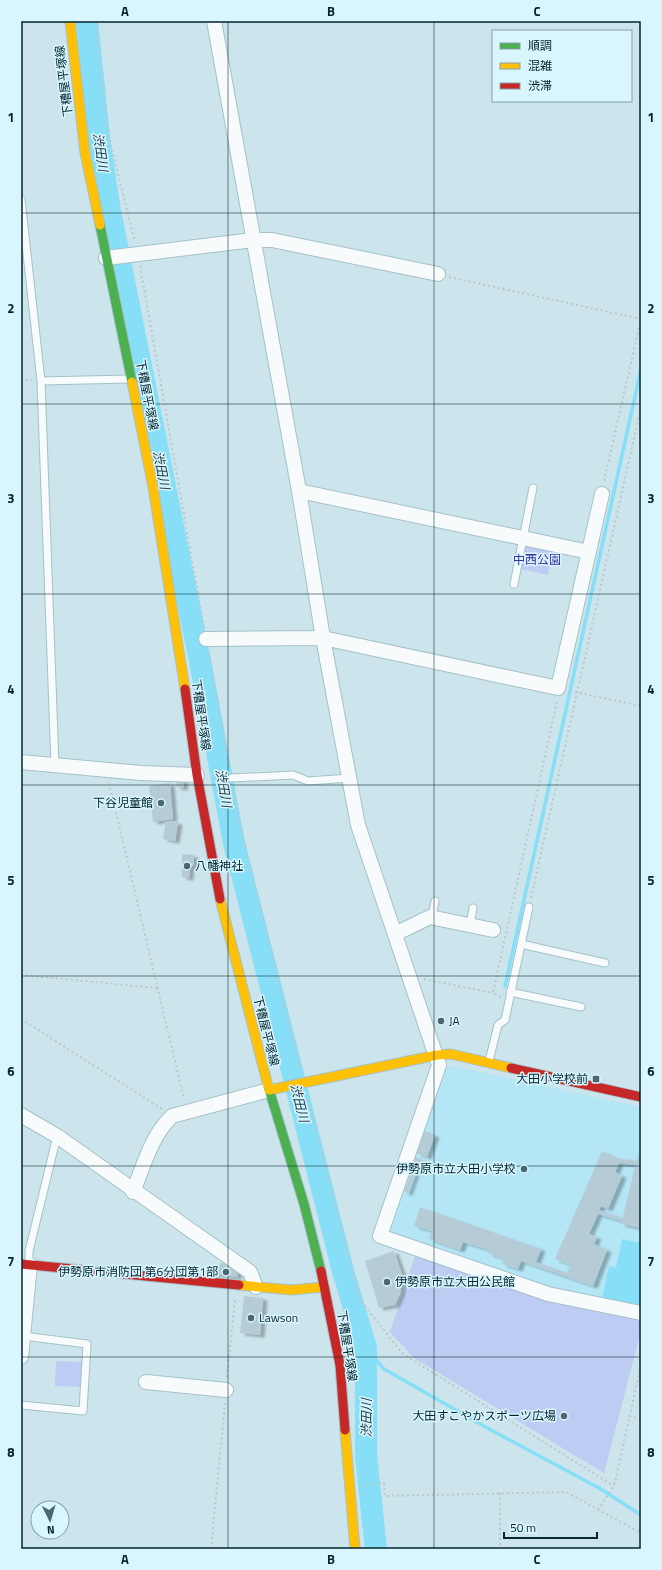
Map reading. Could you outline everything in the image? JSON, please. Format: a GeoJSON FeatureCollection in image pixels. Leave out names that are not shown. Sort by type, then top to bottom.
{"type":"FeatureCollection","features":[{"type":"Feature","properties":{"kind":"main road","name":"下糟屋平塚線"},"geometry":{"type":"LineString","coordinates":[[70,21],[85,153],[153,487],[176,629],[197,775],[221,905],[276,1089],[324,1287],[340,1365],[355,1549]]}},
{"type":"Feature","properties":{"kind":"main road"},"geometry":{"type":"LineString","coordinates":[[276,1089],[437,1055],[451,1054],[641,1097]]}},
{"type":"Feature","properties":{"kind":"main road"},"geometry":{"type":"LineString","coordinates":[[25,1265],[291,1290],[324,1287]]}},
{"type":"Feature","properties":{"kind":"street"},"geometry":{"type":"LineString","coordinates":[[214,21],[299,491],[323,638],[358,825],[437,1055],[439,1065],[380,1236],[548,1294],[641,1313]]}},
{"type":"Feature","properties":{"kind":"street"},"geometry":{"type":"LineString","coordinates":[[106,258],[253,240],[272,240],[438,274]]}},
{"type":"Feature","properties":{"kind":"street"},"geometry":{"type":"LineString","coordinates":[[299,491],[588,552]]}},
{"type":"Feature","properties":{"kind":"street"},"geometry":{"type":"LineString","coordinates":[[206,639],[323,638],[558,688],[602,494]]}},
{"type":"Feature","properties":{"kind":"street"},"geometry":{"type":"LineString","coordinates":[[21,762],[106,770],[197,775]]}},
{"type":"Feature","properties":{"kind":"street"},"geometry":{"type":"LineString","coordinates":[[395,934],[432,917],[493,930]]}},
{"type":"Feature","properties":{"kind":"street"},"geometry":{"type":"LineString","coordinates":[[133,1192],[152,1144],[161,1127],[172,1116],[276,1089]]}},
{"type":"Feature","properties":{"kind":"street"},"geometry":{"type":"LineString","coordinates":[[21,1116],[57,1136],[133,1192],[250,1272],[256,1287]]}},
{"type":"Feature","properties":{"kind":"street"},"geometry":{"type":"LineString","coordinates":[[21,1357],[25,1265]]}},
{"type":"Feature","properties":{"kind":"street"},"geometry":{"type":"LineString","coordinates":[[146,1382],[226,1390]]}},
{"type":"Feature","properties":{"kind":"lane"},"geometry":{"type":"LineString","coordinates":[[21,198],[41,381],[55,765]]}},
{"type":"Feature","properties":{"kind":"lane"},"geometry":{"type":"LineString","coordinates":[[41,381],[131,379]]}},
{"type":"Feature","properties":{"kind":"lane"},"geometry":{"type":"LineString","coordinates":[[514,584],[533,488]]}},
{"type":"Feature","properties":{"kind":"lane"},"geometry":{"type":"LineString","coordinates":[[231,778],[293,775],[308,781],[350,778]]}},
{"type":"Feature","properties":{"kind":"lane"},"geometry":{"type":"LineString","coordinates":[[432,917],[435,901]]}},
{"type":"Feature","properties":{"kind":"lane"},"geometry":{"type":"LineString","coordinates":[[488,1063],[498,1025],[505,1020],[509,995],[529,907]]}},
{"type":"Feature","properties":{"kind":"lane"},"geometry":{"type":"LineString","coordinates":[[470,925],[473,908]]}},
{"type":"Feature","properties":{"kind":"lane"},"geometry":{"type":"LineString","coordinates":[[521,944],[605,963]]}},
{"type":"Feature","properties":{"kind":"lane"},"geometry":{"type":"LineString","coordinates":[[509,995],[581,1007]]}},
{"type":"Feature","properties":{"kind":"lane"},"geometry":{"type":"LineString","coordinates":[[25,1265],[57,1136]]}},
{"type":"Feature","properties":{"kind":"lane"},"geometry":{"type":"LineString","coordinates":[[21,1405],[83,1411],[87,1344],[23,1336]]}},
{"type":"Feature","properties":{"kind":"path"},"geometry":{"type":"LineString","coordinates":[[96,21],[98,55],[108,130],[138,254],[240,826],[302,1083],[360,1300],[403,1354],[614,1486]]}},
{"type":"Feature","properties":{"kind":"path"},"geometry":{"type":"LineString","coordinates":[[438,274],[641,319],[602,494]]}},
{"type":"Feature","properties":{"kind":"path"},"geometry":{"type":"LineString","coordinates":[[529,907],[641,407]]}},
{"type":"Feature","properties":{"kind":"path"},"geometry":{"type":"LineString","coordinates":[[493,993],[556,706],[558,688],[641,706]]}},
{"type":"Feature","properties":{"kind":"path"},"geometry":{"type":"LineString","coordinates":[[106,770],[187,1112]]}},
{"type":"Feature","properties":{"kind":"path"},"geometry":{"type":"LineString","coordinates":[[21,975],[158,988]]}},
{"type":"Feature","properties":{"kind":"path"},"geometry":{"type":"LineString","coordinates":[[410,976],[509,995]]}},
{"type":"Feature","properties":{"kind":"path"},"geometry":{"type":"LineString","coordinates":[[21,1019],[172,1116]]}},
{"type":"Feature","properties":{"kind":"path"},"geometry":{"type":"LineString","coordinates":[[211,1549],[237,1285]]}},
{"type":"Feature","properties":{"kind":"path"},"geometry":{"type":"LineString","coordinates":[[598,1510],[614,1486],[641,1365]]}},
{"type":"Feature","properties":{"kind":"path"},"geometry":{"type":"LineString","coordinates":[[629,1416],[641,1419]]}},
{"type":"Feature","properties":{"kind":"path"},"geometry":{"type":"LineString","coordinates":[[349,1486],[384,1483],[385,1496],[566,1492],[641,1533]]}},
{"type":"Feature","properties":{"kind":"path"},"geometry":{"type":"LineString","coordinates":[[500,1493],[500,1549]]}},
{"type":"Feature","properties":{"kind":"shaded area","name":"伊勢原市立大田小学校"},"geometry":{"type":"Polygon","coordinates":[[[453,1066],[641,1107],[641,1310],[548,1290],[387,1231],[440,1070],[453,1066]]]}},
{"type":"Feature","properties":{"kind":"shaded area"},"geometry":{"type":"Polygon","coordinates":[[[622,1239],[641,1243],[641,1307],[602,1299],[609,1266],[616,1268],[622,1239]]]}},
{"type":"Feature","properties":{"kind":"green space","name":"中西公園"},"geometry":{"type":"Polygon","coordinates":[[[526,545],[553,550],[548,575],[521,569],[526,545]]]}},
{"type":"Feature","properties":{"kind":"green space","name":"大田すこやかスポーツ広場"},"geometry":{"type":"Polygon","coordinates":[[[416,1253],[641,1317],[641,1331],[604,1473],[414,1358],[390,1332],[416,1253]]]}},
{"type":"Feature","properties":{"kind":"green space"},"geometry":{"type":"Polygon","coordinates":[[[56,1361],[83,1362],[82,1387],[55,1386],[56,1361]]]}},
{"type":"Feature","properties":{"kind":"building"},"geometry":{"type":"Polygon","coordinates":[[[177,780],[184,780],[183,788],[176,787],[177,780]]]}},
{"type":"Feature","properties":{"kind":"building","name":"下谷児童館"},"geometry":{"type":"Polygon","coordinates":[[[170,783],[173,819],[153,822],[149,786],[170,783]]]}},
{"type":"Feature","properties":{"kind":"building"},"geometry":{"type":"Polygon","coordinates":[[[166,821],[178,822],[175,841],[163,839],[166,821]]]}},
{"type":"Feature","properties":{"kind":"building","name":"八幡神社"},"geometry":{"type":"Polygon","coordinates":[[[182,854],[194,855],[193,866],[190,866],[189,878],[182,877],[182,854]]]}},
{"type":"Feature","properties":{"kind":"building"},"geometry":{"type":"Polygon","coordinates":[[[424,1131],[435,1135],[427,1157],[416,1153],[424,1131]]]}},
{"type":"Feature","properties":{"kind":"building"},"geometry":{"type":"Polygon","coordinates":[[[602,1151],[620,1159],[635,1160],[635,1165],[619,1163],[615,1172],[622,1176],[608,1209],[601,1206],[599,1210],[622,1218],[621,1221],[598,1214],[589,1234],[597,1237],[594,1244],[607,1250],[593,1286],[521,1261],[518,1269],[502,1264],[504,1259],[488,1253],[489,1250],[463,1242],[460,1250],[429,1239],[432,1231],[414,1226],[420,1207],[541,1249],[536,1262],[567,1273],[570,1265],[555,1259],[602,1151]]]}},
{"type":"Feature","properties":{"kind":"building"},"geometry":{"type":"Polygon","coordinates":[[[638,1155],[641,1155],[641,1228],[621,1224],[638,1155]]]}},
{"type":"Feature","properties":{"kind":"building"},"geometry":{"type":"Polygon","coordinates":[[[415,1157],[426,1161],[422,1172],[411,1168],[415,1157]]]}},
{"type":"Feature","properties":{"kind":"building"},"geometry":{"type":"Polygon","coordinates":[[[411,1172],[415,1173],[408,1193],[404,1192],[411,1172]]]}},
{"type":"Feature","properties":{"kind":"building","name":"伊勢原市立大田公民館"},"geometry":{"type":"Polygon","coordinates":[[[394,1251],[403,1277],[400,1294],[395,1305],[379,1308],[365,1261],[394,1251]]]}},
{"type":"Feature","properties":{"kind":"building","name":"伊勢原市消防団 第6分団第1部"},"geometry":{"type":"Polygon","coordinates":[[[220,1263],[228,1264],[231,1268],[238,1269],[237,1277],[214,1274],[214,1268],[219,1268],[220,1263]]]}},
{"type":"Feature","properties":{"kind":"building"},"geometry":{"type":"Polygon","coordinates":[[[244,1296],[263,1298],[260,1335],[240,1333],[244,1296]]]}},
{"type":"Feature","properties":{"kind":"waterway","name":"渋田川"},"geometry":{"type":"LineString","coordinates":[[87,21],[100,146],[110,211],[200,661],[234,843],[343,1271],[366,1348],[366,1456],[376,1549]]}},
{"type":"Feature","properties":{"kind":"waterway"},"geometry":{"type":"LineString","coordinates":[[505,986],[641,369]]}},
{"type":"Feature","properties":{"kind":"waterway"},"geometry":{"type":"LineString","coordinates":[[366,1348],[384,1369],[491,1430],[599,1488],[641,1515]]}},
{"type":"Feature","properties":{"kind":"traffic: fast"},"geometry":{"type":"LineString","coordinates":[[100,225],[132,382]]}},
{"type":"Feature","properties":{"kind":"traffic: fast"},"geometry":{"type":"LineString","coordinates":[[268,1086],[304,1204],[321,1271]]}},
{"type":"Feature","properties":{"kind":"traffic: slow"},"geometry":{"type":"LineString","coordinates":[[70,21],[85,153],[100,225]]}},
{"type":"Feature","properties":{"kind":"traffic: slow"},"geometry":{"type":"LineString","coordinates":[[132,382],[153,487],[185,689]]}},
{"type":"Feature","properties":{"kind":"traffic: slow"},"geometry":{"type":"LineString","coordinates":[[220,899],[268,1086]]}},
{"type":"Feature","properties":{"kind":"traffic: slow"},"geometry":{"type":"LineString","coordinates":[[269,1090],[437,1055],[451,1054],[511,1068]]}},
{"type":"Feature","properties":{"kind":"traffic: slow"},"geometry":{"type":"LineString","coordinates":[[239,1285],[291,1290],[324,1287]]}},
{"type":"Feature","properties":{"kind":"traffic: slow"},"geometry":{"type":"LineString","coordinates":[[345,1430],[355,1549]]}},
{"type":"Feature","properties":{"kind":"traffic: jam"},"geometry":{"type":"LineString","coordinates":[[185,689],[197,775],[220,899]]}},
{"type":"Feature","properties":{"kind":"traffic: jam"},"geometry":{"type":"LineString","coordinates":[[511,1068],[641,1097]]}},
{"type":"Feature","properties":{"kind":"traffic: jam"},"geometry":{"type":"LineString","coordinates":[[21,1264],[239,1285]]}},
{"type":"Feature","properties":{"kind":"traffic: jam"},"geometry":{"type":"LineString","coordinates":[[321,1271],[340,1365],[345,1430]]}},
{"type":"Feature","properties":{"kind":"place","name":"下谷児童館"},"geometry":{"type":"Point","coordinates":[161,803]}},
{"type":"Feature","properties":{"kind":"place","name":"八幡神社"},"geometry":{"type":"Point","coordinates":[187,866]}},
{"type":"Feature","properties":{"kind":"place","name":"JA"},"geometry":{"type":"Point","coordinates":[441,1021]}},
{"type":"Feature","properties":{"kind":"place","name":"大田小学校前"},"geometry":{"type":"Point","coordinates":[596,1079]}},
{"type":"Feature","properties":{"kind":"place","name":"伊勢原市立大田小学校"},"geometry":{"type":"Point","coordinates":[524,1169]}},
{"type":"Feature","properties":{"kind":"place","name":"伊勢原市消防団 第6分団第1部"},"geometry":{"type":"Point","coordinates":[226,1272]}},
{"type":"Feature","properties":{"kind":"place","name":"伊勢原市立大田公民館"},"geometry":{"type":"Point","coordinates":[387,1282]}},
{"type":"Feature","properties":{"kind":"place","name":"Lawson"},"geometry":{"type":"Point","coordinates":[251,1318]}},
{"type":"Feature","properties":{"kind":"place","name":"大田すこやかスポーツ広場"},"geometry":{"type":"Point","coordinates":[564,1416]}}]}
